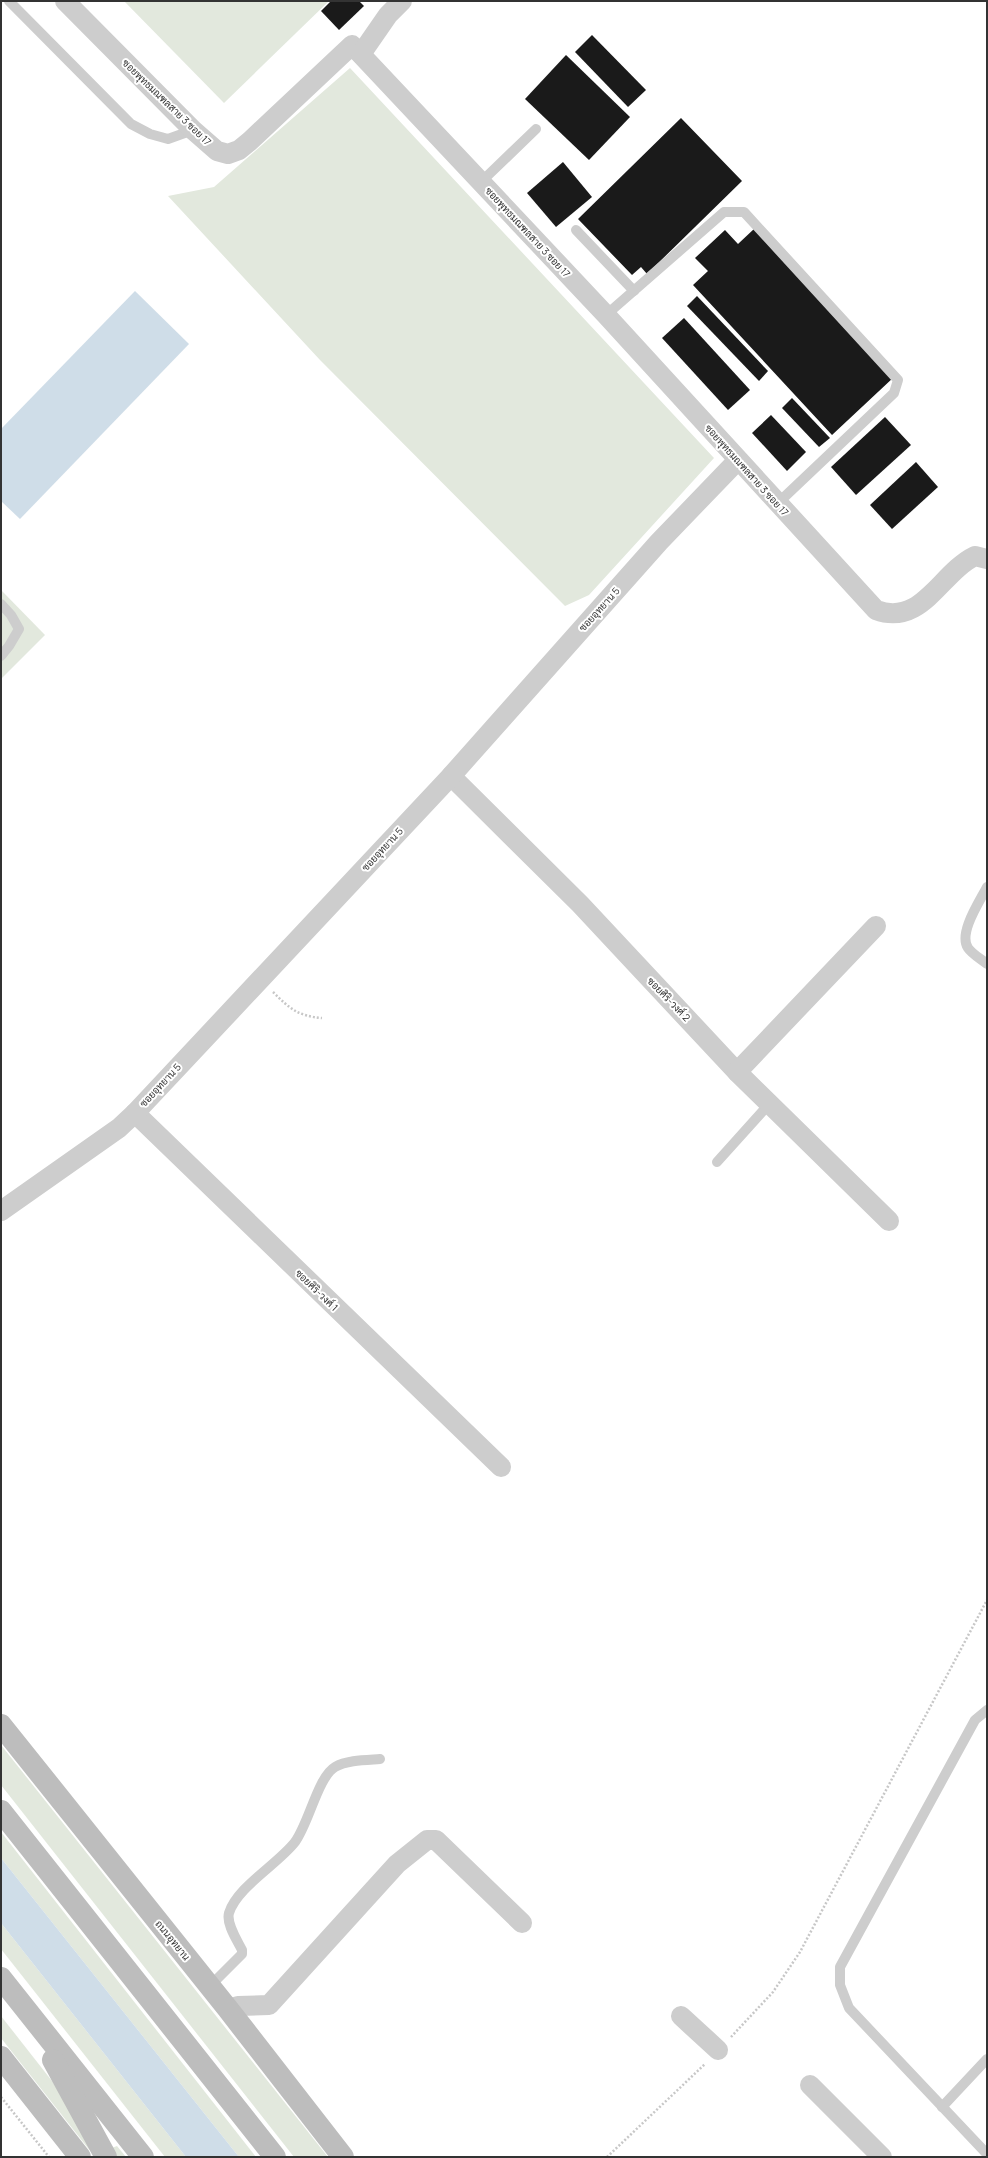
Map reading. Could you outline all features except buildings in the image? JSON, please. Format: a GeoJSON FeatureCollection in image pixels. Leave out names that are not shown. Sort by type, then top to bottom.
{"type":"FeatureCollection","features":[{"type":"Feature","properties":{"kind":"main road","name":"ถนนอุทยาน"},"geometry":{"type":"LineString","coordinates":[[1,1725],[210,1986],[343,2157]]}},
{"type":"Feature","properties":{"kind":"main road"},"geometry":{"type":"LineString","coordinates":[[1,1811],[275,2157]]}},
{"type":"Feature","properties":{"kind":"main road"},"geometry":{"type":"LineString","coordinates":[[1,1978],[143,2157]]}},
{"type":"Feature","properties":{"kind":"main road"},"geometry":{"type":"LineString","coordinates":[[24,2007],[106,2157]]}},
{"type":"Feature","properties":{"kind":"main road"},"geometry":{"type":"LineString","coordinates":[[1,2057],[80,2157]]}},
{"type":"Feature","properties":{"kind":"street","name":"ซอยพุทธมณฑลสาย 3 ซอย 17"},"geometry":{"type":"LineString","coordinates":[[65,1],[193,130],[217,150],[228,154],[239,150],[352,45],[606,315],[876,610],[889,615],[902,614],[918,606],[965,561],[975,556],[987,559]]}},
{"type":"Feature","properties":{"kind":"street"},"geometry":{"type":"LineString","coordinates":[[361,54],[388,15],[402,1]]}},
{"type":"Feature","properties":{"kind":"street","name":"ซอยอุทยาน 5"},"geometry":{"type":"LineString","coordinates":[[1,1211],[119,1128],[134,1113],[451,776],[659,542],[738,460]]}},
{"type":"Feature","properties":{"kind":"street","name":"ซอยศิริ-วงศ์ 2"},"geometry":{"type":"LineString","coordinates":[[451,776],[580,904],[737,1072],[889,1221]]}},
{"type":"Feature","properties":{"kind":"street"},"geometry":{"type":"LineString","coordinates":[[737,1072],[876,926]]}},
{"type":"Feature","properties":{"kind":"street","name":"ซอยศิริ-วงศ์ 1"},"geometry":{"type":"LineString","coordinates":[[134,1113],[501,1467]]}},
{"type":"Feature","properties":{"kind":"street"},"geometry":{"type":"LineString","coordinates":[[228,2009],[238,2006],[269,2005],[397,1864],[427,1840],[436,1840],[522,1923]]}},
{"type":"Feature","properties":{"kind":"street"},"geometry":{"type":"LineString","coordinates":[[681,2016],[718,2050]]}},
{"type":"Feature","properties":{"kind":"street"},"geometry":{"type":"LineString","coordinates":[[810,2084],[882,2157]]}},
{"type":"Feature","properties":{"kind":"lane"},"geometry":{"type":"LineString","coordinates":[[9,1],[131,124],[150,134],[168,139],[193,130]]}},
{"type":"Feature","properties":{"kind":"lane"},"geometry":{"type":"LineString","coordinates":[[481,182],[536,129]]}},
{"type":"Feature","properties":{"kind":"lane"},"geometry":{"type":"LineString","coordinates":[[606,315],[724,212],[744,212],[898,380],[894,393],[778,503]]}},
{"type":"Feature","properties":{"kind":"lane"},"geometry":{"type":"LineString","coordinates":[[576,230],[634,291]]}},
{"type":"Feature","properties":{"kind":"lane"},"geometry":{"type":"LineString","coordinates":[[1,604],[11,615],[19,629],[1,656]]}},
{"type":"Feature","properties":{"kind":"lane"},"geometry":{"type":"LineString","coordinates":[[987,887],[966,930],[965,939],[968,948],[987,964]]}},
{"type":"Feature","properties":{"kind":"lane"},"geometry":{"type":"LineString","coordinates":[[717,1162],[770,1104]]}},
{"type":"Feature","properties":{"kind":"lane"},"geometry":{"type":"LineString","coordinates":[[987,1710],[975,1720],[840,1967],[840,1985],[849,2008],[987,2154]]}},
{"type":"Feature","properties":{"kind":"lane"},"geometry":{"type":"LineString","coordinates":[[210,1986],[242,1954],[242,1950],[229,1924],[228,1915],[232,1906],[257,1877],[295,1842],[307,1821],[328,1773],[342,1764],[380,1759]]}},
{"type":"Feature","properties":{"kind":"lane"},"geometry":{"type":"LineString","coordinates":[[942,2107],[987,2058]]}},
{"type":"Feature","properties":{"kind":"path"},"geometry":{"type":"LineString","coordinates":[[260,979],[290,1009],[306,1017],[322,1018]]}},
{"type":"Feature","properties":{"kind":"path"},"geometry":{"type":"LineString","coordinates":[[607,2157],[718,2050],[773,1992],[800,1952],[987,1600]]}},
{"type":"Feature","properties":{"kind":"path"},"geometry":{"type":"LineString","coordinates":[[1,2097],[49,2157]]}},
{"type":"Feature","properties":{"kind":"shaded area"},"geometry":{"type":"Polygon","coordinates":[[[124,1],[329,1],[224,103],[124,1]]]}},
{"type":"Feature","properties":{"kind":"shaded area"},"geometry":{"type":"Polygon","coordinates":[[[350,68],[714,458],[589,595],[565,606],[320,360],[168,196],[214,187],[350,68]]]}},
{"type":"Feature","properties":{"kind":"shaded area"},"geometry":{"type":"Polygon","coordinates":[[[135,291],[189,344],[20,519],[1,501],[1,429],[135,291]]]}},
{"type":"Feature","properties":{"kind":"shaded area"},"geometry":{"type":"Polygon","coordinates":[[[1,590],[45,635],[1,679],[1,590]]]}},
{"type":"Feature","properties":{"kind":"shaded area"},"geometry":{"type":"Polygon","coordinates":[[[1,1745],[328,2157],[294,2157],[1,1785],[1,1745]]]}},
{"type":"Feature","properties":{"kind":"shaded area"},"geometry":{"type":"Polygon","coordinates":[[[1,1832],[256,2157],[239,2157],[1,1858],[1,1832]]]}},
{"type":"Feature","properties":{"kind":"shaded area"},"geometry":{"type":"Polygon","coordinates":[[[1,1858],[239,2157],[186,2157],[1,1923],[1,1858]]]}},
{"type":"Feature","properties":{"kind":"shaded area"},"geometry":{"type":"Polygon","coordinates":[[[1,1923],[186,2157],[165,2157],[1,1949],[1,1923]]]}},
{"type":"Feature","properties":{"kind":"shaded area"},"geometry":{"type":"Polygon","coordinates":[[[1,2016],[52,2081],[99,2154],[95,2157],[1,2038],[1,2016]]]}},
{"type":"Feature","properties":{"kind":"shaded area"},"geometry":{"type":"Polygon","coordinates":[[[117,2146],[126,2157],[114,2157],[109,2149],[117,2146]]]}}]}
